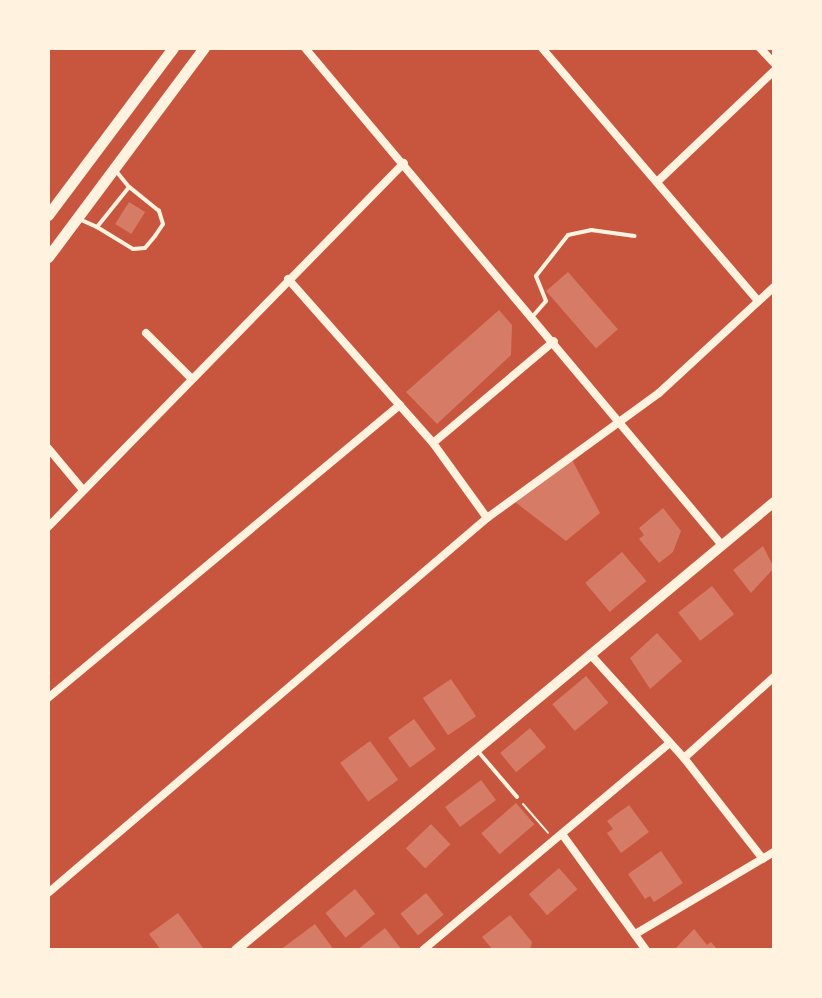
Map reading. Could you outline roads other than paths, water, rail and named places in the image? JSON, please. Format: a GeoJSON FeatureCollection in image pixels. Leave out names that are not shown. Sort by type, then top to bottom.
{"type":"FeatureCollection","features":[{"type":"Feature","properties":{"kind":"main road"},"geometry":{"type":"LineString","coordinates":[[48,215],[173,48]]}},
{"type":"Feature","properties":{"kind":"main road"},"geometry":{"type":"LineString","coordinates":[[48,257],[116,171],[204,48]]}},
{"type":"Feature","properties":{"kind":"street"},"geometry":{"type":"LineString","coordinates":[[305,48],[554,341],[721,544]]}},
{"type":"Feature","properties":{"kind":"street"},"geometry":{"type":"LineString","coordinates":[[542,48],[758,301]]}},
{"type":"Feature","properties":{"kind":"street"},"geometry":{"type":"LineString","coordinates":[[760,48],[774,63]]}},
{"type":"Feature","properties":{"kind":"street"},"geometry":{"type":"LineString","coordinates":[[658,181],[774,71]]}},
{"type":"Feature","properties":{"kind":"street"},"geometry":{"type":"LineString","coordinates":[[48,527],[190,377],[404,163]]}},
{"type":"Feature","properties":{"kind":"street"},"geometry":{"type":"LineString","coordinates":[[288,279],[433,443],[487,518]]}},
{"type":"Feature","properties":{"kind":"street"},"geometry":{"type":"LineString","coordinates":[[48,893],[487,518],[617,420],[659,393],[774,287]]}},
{"type":"Feature","properties":{"kind":"street"},"geometry":{"type":"LineString","coordinates":[[146,333],[190,377]]}},
{"type":"Feature","properties":{"kind":"street"},"geometry":{"type":"LineString","coordinates":[[433,443],[554,341]]}},
{"type":"Feature","properties":{"kind":"street"},"geometry":{"type":"LineString","coordinates":[[48,698],[400,405]]}},
{"type":"Feature","properties":{"kind":"street"},"geometry":{"type":"LineString","coordinates":[[48,448],[83,490]]}},
{"type":"Feature","properties":{"kind":"street"},"geometry":{"type":"LineString","coordinates":[[236,950],[475,747],[774,502]]}},
{"type":"Feature","properties":{"kind":"street"},"geometry":{"type":"LineString","coordinates":[[590,654],[684,758],[763,859]]}},
{"type":"Feature","properties":{"kind":"street"},"geometry":{"type":"LineString","coordinates":[[684,758],[774,677]]}},
{"type":"Feature","properties":{"kind":"street"},"geometry":{"type":"LineString","coordinates":[[423,950],[670,743]]}},
{"type":"Feature","properties":{"kind":"street"},"geometry":{"type":"LineString","coordinates":[[558,837],[637,933],[646,950]]}},
{"type":"Feature","properties":{"kind":"street"},"geometry":{"type":"LineString","coordinates":[[637,933],[774,852]]}},
{"type":"Feature","properties":{"kind":"lane"},"geometry":{"type":"LineString","coordinates":[[79,219],[133,249],[145,248],[155,236],[163,224],[159,211],[129,187],[116,171]]}},
{"type":"Feature","properties":{"kind":"lane"},"geometry":{"type":"LineString","coordinates":[[97,227],[129,187]]}},
{"type":"Feature","properties":{"kind":"lane"},"geometry":{"type":"LineString","coordinates":[[533,316],[546,301],[536,276],[568,235],[591,230],[635,236]]}},
{"type":"Feature","properties":{"kind":"lane"},"geometry":{"type":"LineString","coordinates":[[475,747],[517,797]]}}]}
